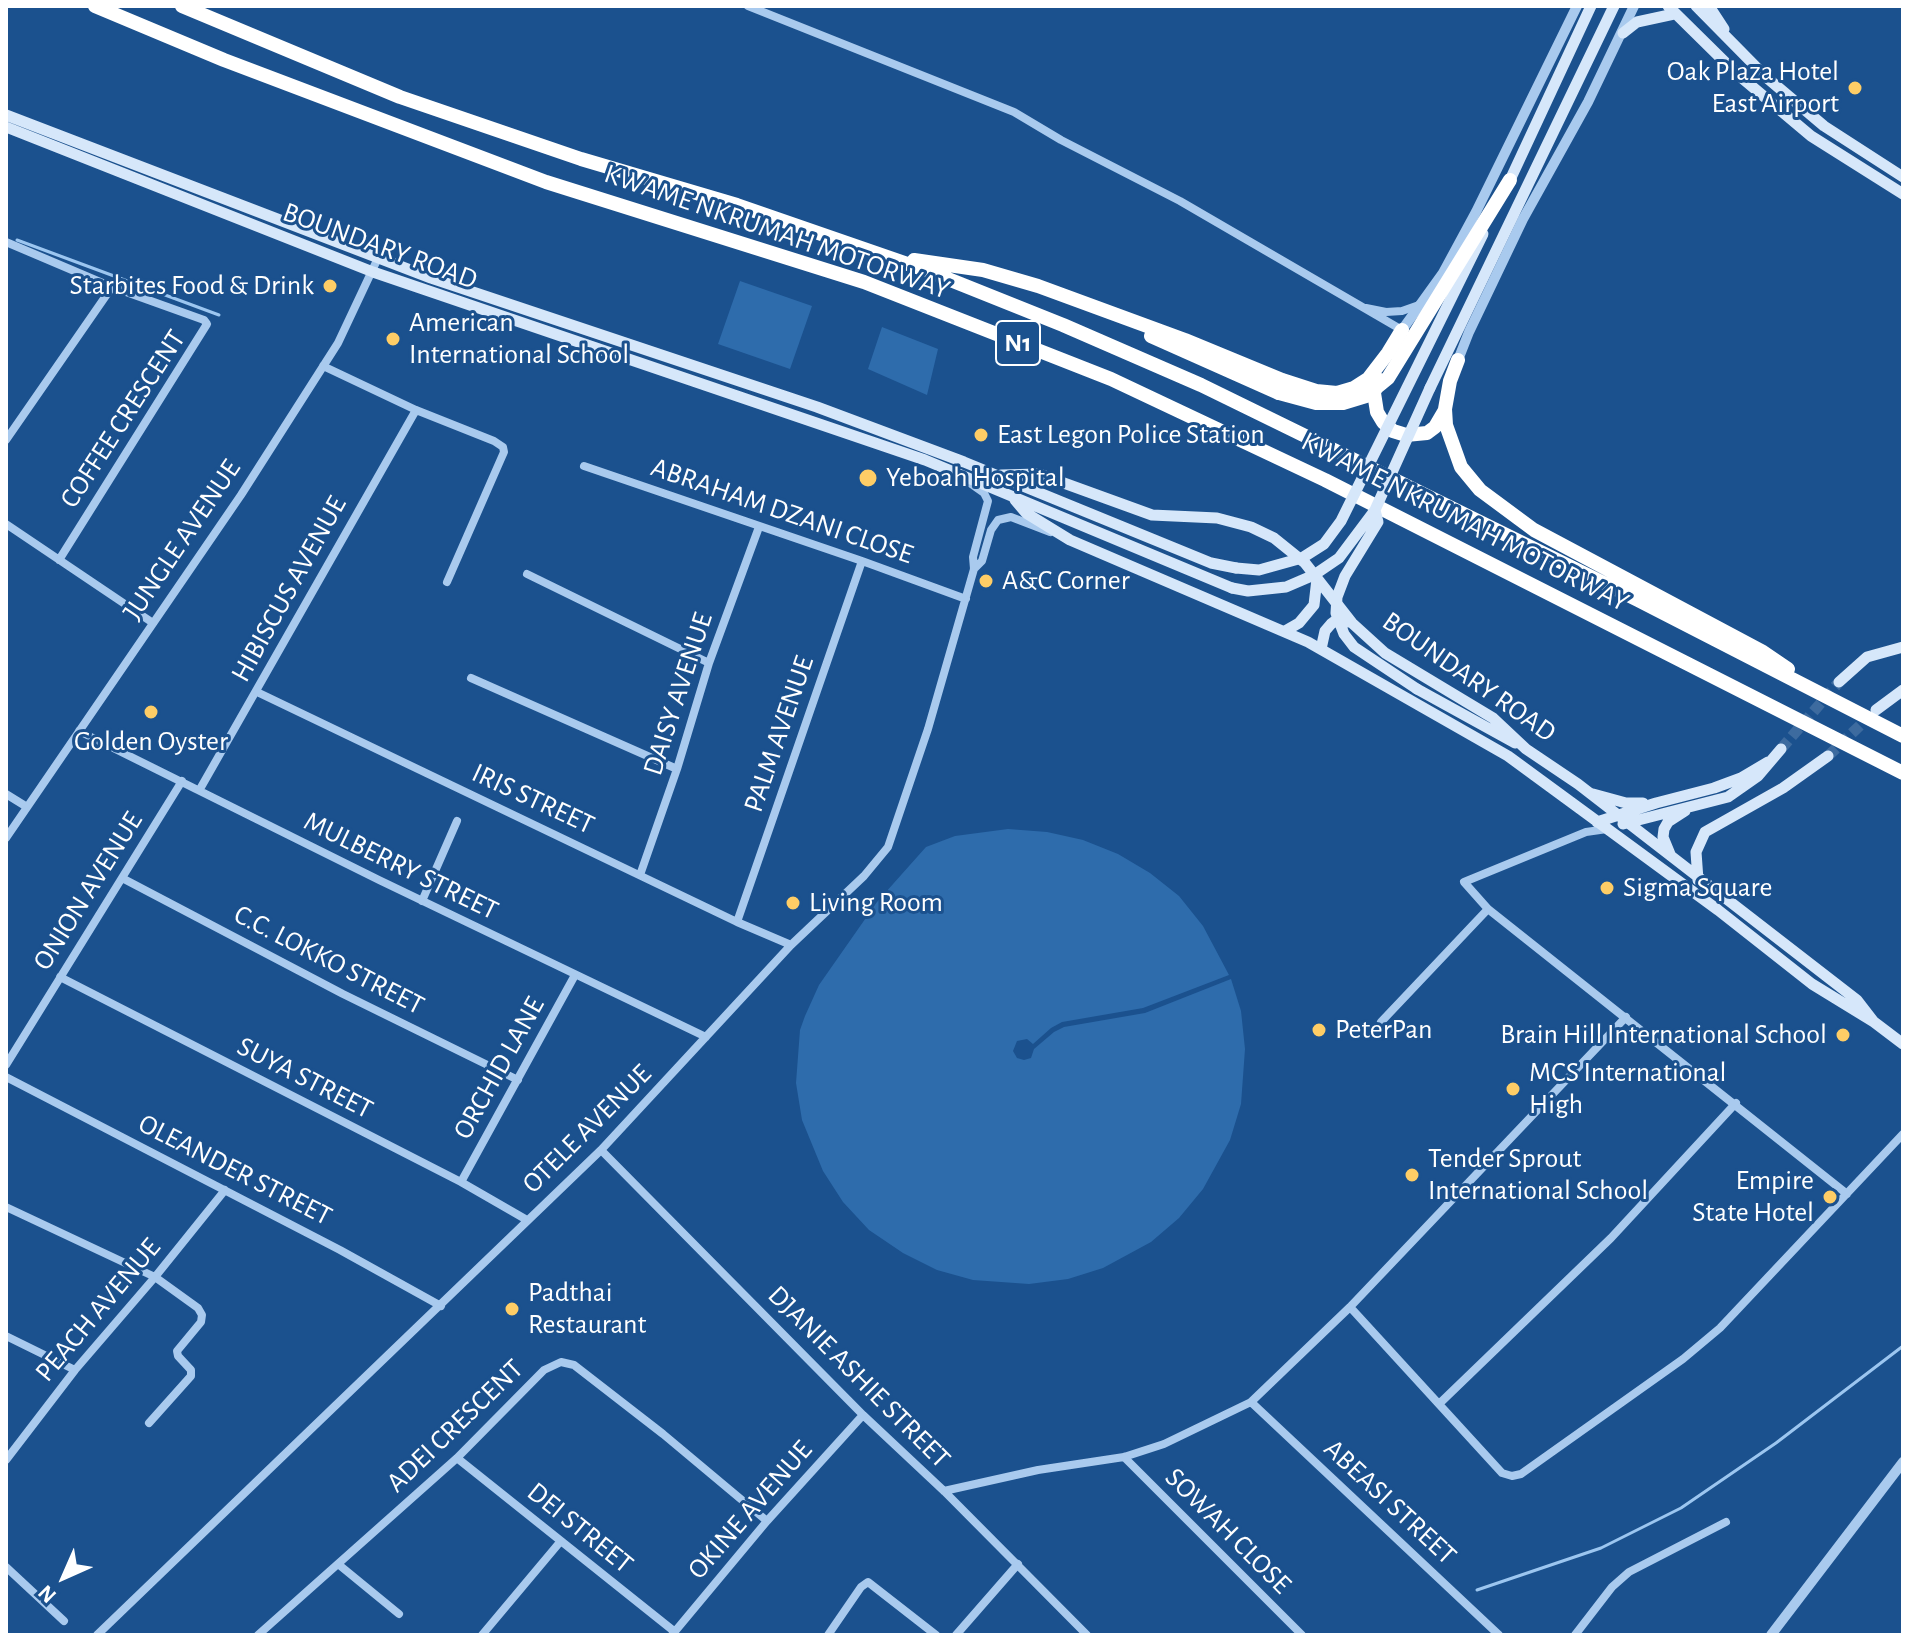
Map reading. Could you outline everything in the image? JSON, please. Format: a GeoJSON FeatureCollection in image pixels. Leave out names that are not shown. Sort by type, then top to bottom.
{"type":"FeatureCollection","features":[{"type":"Feature","properties":{"kind":"highway","name":"KWAME NKRUMAH MOTORWAY"},"geometry":{"type":"LineString","coordinates":[[95,6],[224,60],[546,182],[864,282],[1111,379],[1325,480],[1903,773]]}},
{"type":"Feature","properties":{"kind":"highway","name":"KWAME NKRUMAH MOTORWAY"},"geometry":{"type":"LineString","coordinates":[[182,6],[400,97],[606,167],[737,205],[886,257],[1063,325],[1201,385],[1638,600],[1903,736]]}},
{"type":"Feature","properties":{"kind":"highway"},"geometry":{"type":"LineString","coordinates":[[1089,305],[1189,354],[1279,393],[1316,403],[1343,403],[1366,396],[1388,378],[1510,180]]}},
{"type":"Feature","properties":{"kind":"highway"},"geometry":{"type":"LineString","coordinates":[[886,257],[983,270],[1089,305],[1316,391],[1337,393],[1354,388],[1368,379],[1402,330]]}},
{"type":"Feature","properties":{"kind":"highway"},"geometry":{"type":"LineString","coordinates":[[1388,353],[1374,393],[1377,412],[1383,422],[1393,431],[1406,435],[1427,433],[1435,427],[1445,409]]}},
{"type":"Feature","properties":{"kind":"highway"},"geometry":{"type":"LineString","coordinates":[[1458,360],[1450,381],[1445,409],[1446,425],[1461,467],[1480,490],[1534,530],[1763,652],[1813,689]]}},
{"type":"Feature","properties":{"kind":"main road","name":"BOUNDARY ROAD"},"geometry":{"type":"LineString","coordinates":[[6,115],[378,258],[817,407],[996,475],[1211,563],[1259,570],[1302,558],[1324,544],[1341,521],[1510,180],[1591,6]]}},
{"type":"Feature","properties":{"kind":"main road"},"geometry":{"type":"LineString","coordinates":[[1526,749],[1417,689],[1354,647],[1344,634],[1336,613],[1337,597],[1345,576],[1378,522],[1375,510],[1442,362],[1614,6]]}},
{"type":"Feature","properties":{"kind":"main road"},"geometry":{"type":"LineString","coordinates":[[1696,6],[1766,77],[1824,126],[1903,177]]}},
{"type":"Feature","properties":{"kind":"main road"},"geometry":{"type":"LineString","coordinates":[[1709,6],[1729,41]]}},
{"type":"Feature","properties":{"kind":"main road"},"geometry":{"type":"LineString","coordinates":[[1623,33],[1637,22],[1671,10],[1736,73],[1811,136],[1903,194]]}},
{"type":"Feature","properties":{"kind":"main road","name":"BOUNDARY ROAD"},"geometry":{"type":"LineString","coordinates":[[6,127],[373,272],[958,473],[1232,588],[1248,591],[1286,587],[1314,575],[1339,558],[1375,510]]}},
{"type":"Feature","properties":{"kind":"main road","name":"BOUNDARY ROAD"},"geometry":{"type":"LineString","coordinates":[[996,475],[1039,474],[1152,515],[1217,518],[1251,527],[1274,538],[1305,563],[1352,623],[1385,653],[1493,718],[1526,749],[1589,793],[1857,1000],[1874,1022]]}},
{"type":"Feature","properties":{"kind":"main road","name":"BOUNDARY ROAD"},"geometry":{"type":"LineString","coordinates":[[1012,496],[1026,513],[1070,540],[1285,631],[1508,756],[1718,910],[1812,984],[1874,1022],[1903,1044]]}},
{"type":"Feature","properties":{"kind":"main road"},"geometry":{"type":"LineString","coordinates":[[1285,631],[1299,623],[1314,605],[1317,579]]}},
{"type":"Feature","properties":{"kind":"main road"},"geometry":{"type":"LineString","coordinates":[[1321,649],[1325,631],[1331,624],[1335,621],[1352,623]]}},
{"type":"Feature","properties":{"kind":"main road"},"geometry":{"type":"LineString","coordinates":[[1839,682],[1867,657],[1903,647]]}},
{"type":"Feature","properties":{"kind":"main road"},"geometry":{"type":"LineString","coordinates":[[1876,710],[1903,690]]}},
{"type":"Feature","properties":{"kind":"main road"},"geometry":{"type":"LineString","coordinates":[[1675,862],[1665,844],[1664,829],[1677,815],[1728,797],[1746,787],[1781,749]]}},
{"type":"Feature","properties":{"kind":"main road"},"geometry":{"type":"LineString","coordinates":[[1698,880],[1696,852],[1705,832],[1783,788],[1828,756]]}},
{"type":"Feature","properties":{"kind":"main road"},"geometry":{"type":"LineString","coordinates":[[1602,826],[1656,803],[1741,778],[1768,762]]}},
{"type":"Feature","properties":{"kind":"main road"},"geometry":{"type":"LineString","coordinates":[[1589,793],[1626,803],[1656,803]]}},
{"type":"Feature","properties":{"kind":"main road"},"geometry":{"type":"LineString","coordinates":[[1622,819],[1692,808]]}},
{"type":"Feature","properties":{"kind":"street"},"geometry":{"type":"LineString","coordinates":[[748,6],[1014,112],[1229,229],[1402,330],[1443,273],[1476,212],[1577,6]]}},
{"type":"Feature","properties":{"kind":"street"},"geometry":{"type":"LineString","coordinates":[[1458,360],[1523,219],[1623,33],[1634,6]]}},
{"type":"Feature","properties":{"kind":"street","name":"COFFEE CRESCENT"},"geometry":{"type":"LineString","coordinates":[[6,243],[112,287],[204,320],[207,324],[59,560]]}},
{"type":"Feature","properties":{"kind":"street","name":"JUNGLE AVENUE"},"geometry":{"type":"LineString","coordinates":[[6,838],[241,495],[338,343],[378,258]]}},
{"type":"Feature","properties":{"kind":"street"},"geometry":{"type":"LineString","coordinates":[[6,440],[112,287]]}},
{"type":"Feature","properties":{"kind":"street"},"geometry":{"type":"LineString","coordinates":[[1357,306],[1386,312],[1419,305]]}},
{"type":"Feature","properties":{"kind":"street"},"geometry":{"type":"LineString","coordinates":[[323,366],[503,447],[504,452],[447,582]]}},
{"type":"Feature","properties":{"kind":"street","name":"HIBISCUS AVENUE"},"geometry":{"type":"LineString","coordinates":[[200,789],[416,410]]}},
{"type":"Feature","properties":{"kind":"street","name":"ABRAHAM DZANI CLOSE"},"geometry":{"type":"LineString","coordinates":[[584,466],[966,599]]}},
{"type":"Feature","properties":{"kind":"street","name":"OTELE AVENUE"},"geometry":{"type":"LineString","coordinates":[[97,1635],[601,1150],[791,945],[864,876],[891,841],[966,599],[988,501],[984,493],[958,473]]}},
{"type":"Feature","properties":{"kind":"street","name":"OTELE AVENUE"},"geometry":{"type":"LineString","coordinates":[[974,569],[982,561],[991,530],[998,520],[1005,517],[1070,540]]}},
{"type":"Feature","properties":{"kind":"street"},"geometry":{"type":"LineString","coordinates":[[6,524],[153,623]]}},
{"type":"Feature","properties":{"kind":"street","name":"DAISY AVENUE"},"geometry":{"type":"LineString","coordinates":[[640,875],[709,663],[759,527]]}},
{"type":"Feature","properties":{"kind":"street","name":"PALM AVENUE"},"geometry":{"type":"LineString","coordinates":[[737,922],[862,561]]}},
{"type":"Feature","properties":{"kind":"street"},"geometry":{"type":"LineString","coordinates":[[527,574],[709,663]]}},
{"type":"Feature","properties":{"kind":"street"},"geometry":{"type":"LineString","coordinates":[[471,678],[677,769]]}},
{"type":"Feature","properties":{"kind":"street","name":"IRIS STREET"},"geometry":{"type":"LineString","coordinates":[[257,692],[791,945]]}},
{"type":"Feature","properties":{"kind":"street","name":"MULBERRY STREET"},"geometry":{"type":"LineString","coordinates":[[79,731],[706,1037]]}},
{"type":"Feature","properties":{"kind":"street","name":"ONION AVENUE"},"geometry":{"type":"LineString","coordinates":[[6,1065],[182,781]]}},
{"type":"Feature","properties":{"kind":"street"},"geometry":{"type":"LineString","coordinates":[[6,794],[27,807]]}},
{"type":"Feature","properties":{"kind":"street"},"geometry":{"type":"LineString","coordinates":[[422,901],[457,821]]}},
{"type":"Feature","properties":{"kind":"street"},"geometry":{"type":"LineString","coordinates":[[1602,826],[1464,882],[1488,909],[1847,1194]]}},
{"type":"Feature","properties":{"kind":"street","name":"C.C. LOKKO STREET"},"geometry":{"type":"LineString","coordinates":[[122,878],[343,994],[518,1080]]}},
{"type":"Feature","properties":{"kind":"street"},"geometry":{"type":"LineString","coordinates":[[1381,1022],[1488,909]]}},
{"type":"Feature","properties":{"kind":"street","name":"ORCHID LANE"},"geometry":{"type":"LineString","coordinates":[[461,1182],[575,975]]}},
{"type":"Feature","properties":{"kind":"street","name":"SUYA STREET"},"geometry":{"type":"LineString","coordinates":[[60,977],[461,1182],[527,1220]]}},
{"type":"Feature","properties":{"kind":"street"},"geometry":{"type":"LineString","coordinates":[[944,1491],[1038,1470],[1124,1457],[1164,1444],[1251,1402],[1350,1307],[1626,1017]]}},
{"type":"Feature","properties":{"kind":"street","name":"OLEANDER STREET"},"geometry":{"type":"LineString","coordinates":[[6,1077],[441,1306]]}},
{"type":"Feature","properties":{"kind":"street"},"geometry":{"type":"LineString","coordinates":[[1439,1404],[1611,1238],[1736,1103]]}},
{"type":"Feature","properties":{"kind":"street"},"geometry":{"type":"LineString","coordinates":[[1350,1307],[1502,1473],[1512,1476],[1521,1474],[1683,1359],[1720,1328],[1903,1134]]}},
{"type":"Feature","properties":{"kind":"street","name":"DJANIE ASHIE STREET"},"geometry":{"type":"LineString","coordinates":[[601,1150],[863,1415],[944,1491],[1087,1635]]}},
{"type":"Feature","properties":{"kind":"street","name":"PEACH AVENUE"},"geometry":{"type":"LineString","coordinates":[[6,1460],[75,1370],[225,1190]]}},
{"type":"Feature","properties":{"kind":"street"},"geometry":{"type":"LineString","coordinates":[[6,1207],[155,1277],[198,1308],[202,1315],[201,1322],[177,1351],[191,1370],[191,1376],[149,1423]]}},
{"type":"Feature","properties":{"kind":"street"},"geometry":{"type":"LineString","coordinates":[[6,1336],[75,1370]]}},
{"type":"Feature","properties":{"kind":"street","name":"ADEI CRESCENT"},"geometry":{"type":"LineString","coordinates":[[258,1635],[457,1458],[544,1370],[561,1362],[574,1365],[652,1425],[767,1521]]}},
{"type":"Feature","properties":{"kind":"street","name":"ABEASI STREET"},"geometry":{"type":"LineString","coordinates":[[1251,1402],[1499,1635]]}},
{"type":"Feature","properties":{"kind":"street","name":"OKINE AVENUE"},"geometry":{"type":"LineString","coordinates":[[673,1633],[767,1521],[863,1415]]}},
{"type":"Feature","properties":{"kind":"street","name":"SOWAH CLOSE"},"geometry":{"type":"LineString","coordinates":[[1124,1457],[1302,1635]]}},
{"type":"Feature","properties":{"kind":"street","name":"DEI STREET"},"geometry":{"type":"LineString","coordinates":[[457,1458],[673,1633]]}},
{"type":"Feature","properties":{"kind":"street"},"geometry":{"type":"LineString","coordinates":[[1771,1635],[1903,1462]]}},
{"type":"Feature","properties":{"kind":"street"},"geometry":{"type":"LineString","coordinates":[[1575,1635],[1612,1587],[1629,1572],[1726,1522]]}},
{"type":"Feature","properties":{"kind":"street"},"geometry":{"type":"LineString","coordinates":[[482,1635],[560,1542]]}},
{"type":"Feature","properties":{"kind":"street"},"geometry":{"type":"LineString","coordinates":[[338,1564],[399,1614]]}},
{"type":"Feature","properties":{"kind":"street"},"geometry":{"type":"LineString","coordinates":[[956,1635],[1018,1564]]}},
{"type":"Feature","properties":{"kind":"street"},"geometry":{"type":"LineString","coordinates":[[6,1567],[64,1621]]}},
{"type":"Feature","properties":{"kind":"street"},"geometry":{"type":"LineString","coordinates":[[828,1635],[861,1587],[868,1582],[936,1635]]}},
{"type":"Feature","properties":{"kind":"shaded area"},"geometry":{"type":"Polygon","coordinates":[[[740,281],[812,306],[790,369],[718,344],[740,281]]]}},
{"type":"Feature","properties":{"kind":"shaded area"},"geometry":{"type":"Polygon","coordinates":[[[882,327],[938,349],[927,395],[868,369],[882,327]]]}},
{"type":"Feature","properties":{"kind":"shaded area"},"geometry":{"type":"Polygon","coordinates":[[[1008,829],[1047,832],[1083,840],[1118,854],[1150,873],[1179,896],[1203,926],[1229,975],[1143,1008],[1062,1022],[1033,1044],[1027,1039],[1017,1041],[1013,1051],[1017,1058],[1031,1058],[1034,1049],[1064,1027],[1145,1013],[1231,979],[1241,1011],[1245,1049],[1241,1104],[1230,1140],[1203,1189],[1179,1218],[1151,1242],[1103,1268],[1068,1279],[1029,1284],[973,1280],[937,1270],[903,1253],[869,1230],[843,1202],[823,1171],[802,1120],[796,1083],[800,1030],[805,1016],[819,985],[877,902],[926,847],[955,836],[1008,829]]]}},
{"type":"Feature","properties":{"kind":"waterway"},"geometry":{"type":"LineString","coordinates":[[17,240],[219,315]]}},
{"type":"Feature","properties":{"kind":"waterway"},"geometry":{"type":"LineString","coordinates":[[1477,1590],[1601,1548],[1681,1508],[1776,1443],[1903,1346]]}},
{"type":"Feature","properties":{"kind":"tunnel"},"geometry":{"type":"LineString","coordinates":[[1781,749],[1839,682]]}},
{"type":"Feature","properties":{"kind":"tunnel"},"geometry":{"type":"LineString","coordinates":[[1828,756],[1871,715]]}},
{"type":"Feature","properties":{"kind":"place","name":"Oak Plaza Hotel East Airport"},"geometry":{"type":"Point","coordinates":[1855,88]}},
{"type":"Feature","properties":{"kind":"place","name":"Starbites Food & Drink"},"geometry":{"type":"Point","coordinates":[330,286]}},
{"type":"Feature","properties":{"kind":"place","name":"American International School"},"geometry":{"type":"Point","coordinates":[393,339]}},
{"type":"Feature","properties":{"kind":"place","name":"East Legon Police Station"},"geometry":{"type":"Point","coordinates":[981,435]}},
{"type":"Feature","properties":{"kind":"place","name":"Yeboah Hospital"},"geometry":{"type":"Point","coordinates":[868,478]}},
{"type":"Feature","properties":{"kind":"place","name":"A&C Corner"},"geometry":{"type":"Point","coordinates":[986,581]}},
{"type":"Feature","properties":{"kind":"place","name":"Golden Oyster"},"geometry":{"type":"Point","coordinates":[151,712]}},
{"type":"Feature","properties":{"kind":"place","name":"Sigma Square"},"geometry":{"type":"Point","coordinates":[1607,888]}},
{"type":"Feature","properties":{"kind":"place","name":"Living Room"},"geometry":{"type":"Point","coordinates":[793,903]}},
{"type":"Feature","properties":{"kind":"place","name":"PeterPan"},"geometry":{"type":"Point","coordinates":[1319,1030]}},
{"type":"Feature","properties":{"kind":"place","name":"Brain Hill International School"},"geometry":{"type":"Point","coordinates":[1843,1035]}},
{"type":"Feature","properties":{"kind":"place","name":"MCS International High"},"geometry":{"type":"Point","coordinates":[1513,1089]}},
{"type":"Feature","properties":{"kind":"place","name":"Tender Sprout International School"},"geometry":{"type":"Point","coordinates":[1412,1175]}},
{"type":"Feature","properties":{"kind":"place","name":"Empire State Hotel"},"geometry":{"type":"Point","coordinates":[1830,1197]}},
{"type":"Feature","properties":{"kind":"place","name":"Padthai Restaurant"},"geometry":{"type":"Point","coordinates":[512,1309]}}]}
